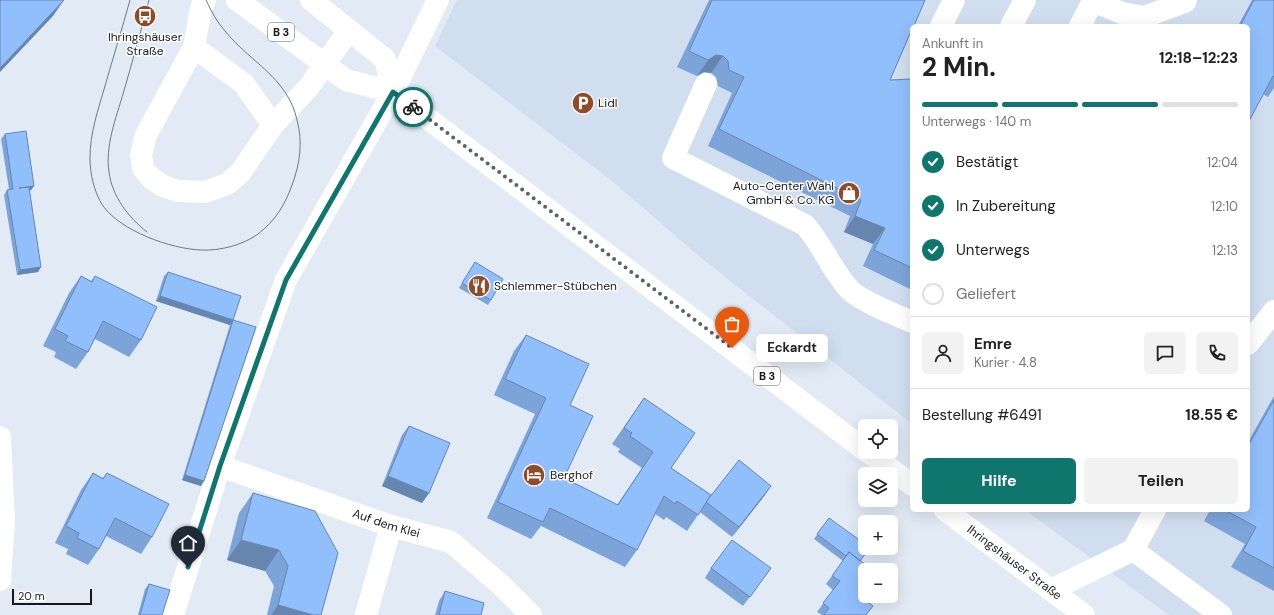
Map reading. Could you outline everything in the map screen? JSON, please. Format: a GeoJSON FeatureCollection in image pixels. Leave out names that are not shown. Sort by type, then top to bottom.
{"type":"FeatureCollection","features":[{"type":"Feature","properties":{"kind":"street"},"geometry":{"type":"LineString","coordinates":[[205,0],[194,47],[146,135],[141,154],[143,168],[151,178],[163,186],[178,191],[205,192],[227,184],[240,173],[273,125],[308,88],[349,30]]}},
{"type":"Feature","properties":{"kind":"street","name":"B 3"},"geometry":{"type":"LineString","coordinates":[[237,0],[346,80],[393,92],[858,445]]}},
{"type":"Feature","properties":{"kind":"street"},"geometry":{"type":"LineString","coordinates":[[311,0],[386,59],[393,92]]}},
{"type":"Feature","properties":{"kind":"street"},"geometry":{"type":"LineString","coordinates":[[173,615],[220,466],[286,280],[393,92],[438,0]]}},
{"type":"Feature","properties":{"kind":"street"},"geometry":{"type":"LineString","coordinates":[[942,24],[954,0]]}},
{"type":"Feature","properties":{"kind":"street"},"geometry":{"type":"LineString","coordinates":[[1013,24],[1025,0]]}},
{"type":"Feature","properties":{"kind":"street"},"geometry":{"type":"LineString","coordinates":[[1081,24],[1092,0],[1122,12],[1146,14],[1185,2],[1186,0]]}},
{"type":"Feature","properties":{"kind":"street"},"geometry":{"type":"LineString","coordinates":[[194,47],[244,84],[273,125]]}},
{"type":"Feature","properties":{"kind":"street"},"geometry":{"type":"LineString","coordinates":[[706,84],[673,158],[804,226],[814,235],[845,283],[853,292],[910,321]]}},
{"type":"Feature","properties":{"kind":"street"},"geometry":{"type":"LineString","coordinates":[[1250,341],[1274,311]]}},
{"type":"Feature","properties":{"kind":"street"},"geometry":{"type":"LineString","coordinates":[[0,437],[4,522],[0,580]]}},
{"type":"Feature","properties":{"kind":"street"},"geometry":{"type":"LineString","coordinates":[[877,459],[910,484]]}},
{"type":"Feature","properties":{"kind":"street","name":"Auf dem Klei"},"geometry":{"type":"LineString","coordinates":[[220,466],[391,526],[451,542],[500,585],[531,615]]}},
{"type":"Feature","properties":{"kind":"street","name":"Ihringshäuser Straße"},"geometry":{"type":"LineString","coordinates":[[948,512],[1084,615]]}},
{"type":"Feature","properties":{"kind":"street"},"geometry":{"type":"LineString","coordinates":[[1051,590],[1133,550],[1154,512]]}},
{"type":"Feature","properties":{"kind":"street"},"geometry":{"type":"LineString","coordinates":[[366,615],[391,526]]}},
{"type":"Feature","properties":{"kind":"street"},"geometry":{"type":"LineString","coordinates":[[1133,550],[1221,615]]}},
{"type":"Feature","properties":{"kind":"shaded area"},"geometry":{"type":"Polygon","coordinates":[[[457,0],[1274,0],[1274,615],[1169,615],[1028,512],[1250,512],[1250,24],[910,24],[910,422],[700,257],[612,181],[435,46],[457,0]]]}},
{"type":"Feature","properties":{"kind":"building"},"geometry":{"type":"Polygon","coordinates":[[[64,0],[0,68],[0,1],[64,0]]]}},
{"type":"Feature","properties":{"kind":"building"},"geometry":{"type":"Polygon","coordinates":[[[712,0],[925,0],[915,24],[910,24],[910,34],[890,80],[910,79],[910,267],[874,250],[885,228],[855,216],[861,200],[719,129],[744,77],[729,70],[728,61],[723,56],[716,55],[708,60],[689,51],[712,0]]]}},
{"type":"Feature","properties":{"kind":"building"},"geometry":{"type":"Polygon","coordinates":[[[1254,0],[1274,0],[1274,77],[1273,76],[1250,119],[1250,24],[1241,24],[1254,0]]]}},
{"type":"Feature","properties":{"kind":"building"},"geometry":{"type":"Polygon","coordinates":[[[26,131],[34,186],[19,188],[29,187],[41,267],[20,270],[7,190],[13,189],[5,134],[26,131]]]}},
{"type":"Feature","properties":{"kind":"building","name":"Schlemmer-Stübchen"},"geometry":{"type":"Polygon","coordinates":[[[475,262],[503,279],[491,300],[462,283],[475,262]]]}},
{"type":"Feature","properties":{"kind":"building"},"geometry":{"type":"Polygon","coordinates":[[[168,272],[241,296],[233,320],[160,296],[168,272]]]}},
{"type":"Feature","properties":{"kind":"building"},"geometry":{"type":"Polygon","coordinates":[[[81,276],[92,282],[95,276],[157,307],[141,340],[103,321],[88,352],[65,341],[68,336],[55,329],[81,276]]]}},
{"type":"Feature","properties":{"kind":"building"},"geometry":{"type":"Polygon","coordinates":[[[233,320],[256,327],[204,481],[185,475],[233,320]]]}},
{"type":"Feature","properties":{"kind":"building"},"geometry":{"type":"Polygon","coordinates":[[[526,335],[589,364],[570,405],[593,416],[564,478],[618,505],[653,452],[630,436],[632,433],[624,428],[644,398],[695,433],[671,468],[711,495],[698,515],[677,501],[675,504],[664,496],[637,550],[550,508],[543,522],[498,502],[546,398],[505,379],[526,335]]]}},
{"type":"Feature","properties":{"kind":"building"},"geometry":{"type":"Polygon","coordinates":[[[1274,400],[1274,568],[1243,551],[1256,527],[1229,512],[1250,512],[1250,442],[1274,400]]]}},
{"type":"Feature","properties":{"kind":"building"},"geometry":{"type":"Polygon","coordinates":[[[409,426],[450,443],[429,493],[388,476],[409,426]]]}},
{"type":"Feature","properties":{"kind":"building"},"geometry":{"type":"Polygon","coordinates":[[[739,460],[771,486],[739,527],[706,502],[739,460]]]}},
{"type":"Feature","properties":{"kind":"building"},"geometry":{"type":"Polygon","coordinates":[[[93,473],[103,479],[107,473],[169,504],[152,537],[115,518],[99,549],[77,538],[79,533],[66,526],[93,473]]]}},
{"type":"Feature","properties":{"kind":"building"},"geometry":{"type":"Polygon","coordinates":[[[253,493],[315,511],[338,553],[321,615],[313,615],[278,605],[288,566],[279,550],[241,540],[253,493]]]}},
{"type":"Feature","properties":{"kind":"building"},"geometry":{"type":"Polygon","coordinates":[[[829,518],[858,539],[858,555],[865,555],[860,561],[849,552],[846,556],[817,534],[829,518]]]}},
{"type":"Feature","properties":{"kind":"building"},"geometry":{"type":"Polygon","coordinates":[[[732,540],[771,568],[750,597],[711,568],[732,540]]]}},
{"type":"Feature","properties":{"kind":"building"},"geometry":{"type":"Polygon","coordinates":[[[849,552],[864,563],[858,563],[858,603],[869,603],[873,606],[866,615],[824,615],[829,608],[823,603],[840,581],[832,576],[849,552]]]}},
{"type":"Feature","properties":{"kind":"building"},"geometry":{"type":"Polygon","coordinates":[[[149,584],[170,590],[162,615],[140,615],[149,584]]]}},
{"type":"Feature","properties":{"kind":"building"},"geometry":{"type":"Polygon","coordinates":[[[445,591],[484,603],[481,615],[439,615],[445,591]]]}},
{"type":"Feature","properties":{"kind":"tram line"},"geometry":{"type":"LineString","coordinates":[[130,0],[93,131],[90,149],[90,164],[95,189],[103,206],[111,215],[134,231],[176,246],[189,249],[208,250],[238,244],[252,238],[270,224],[283,206],[295,177],[300,153],[300,136],[292,105],[285,93],[267,71],[235,42],[219,24],[206,0]]}},
{"type":"Feature","properties":{"kind":"tram line"},"geometry":{"type":"LineString","coordinates":[[147,232],[133,220],[117,198],[111,181],[108,162],[112,132],[149,0]]}},
{"type":"Feature","properties":{"kind":"way so far"},"geometry":{"type":"LineString","coordinates":[[413,107],[732,348]]}},
{"type":"Feature","properties":{"kind":"place","name":"Ihringshäuser Straße"},"geometry":{"type":"Point","coordinates":[145,16]}},
{"type":"Feature","properties":{"kind":"place","name":"Lidl"},"geometry":{"type":"Point","coordinates":[583,103]}},
{"type":"Feature","properties":{"kind":"place","name":"Auto-Center Wahl GmbH & Co. KG"},"geometry":{"type":"Point","coordinates":[849,193]}},
{"type":"Feature","properties":{"kind":"place","name":"Schlemmer-Stübchen"},"geometry":{"type":"Point","coordinates":[479,286]}},
{"type":"Feature","properties":{"kind":"place","name":"Eckardt"},"geometry":{"type":"Point","coordinates":[732,348]}},
{"type":"Feature","properties":{"kind":"place","name":"Berghof"},"geometry":{"type":"Point","coordinates":[534,475]}},
{"type":"Feature","properties":{"kind":"route"},"geometry":{"type":"LineString","coordinates":[[188,567],[220,466],[286,280],[393,92],[413,107]]}}]}
